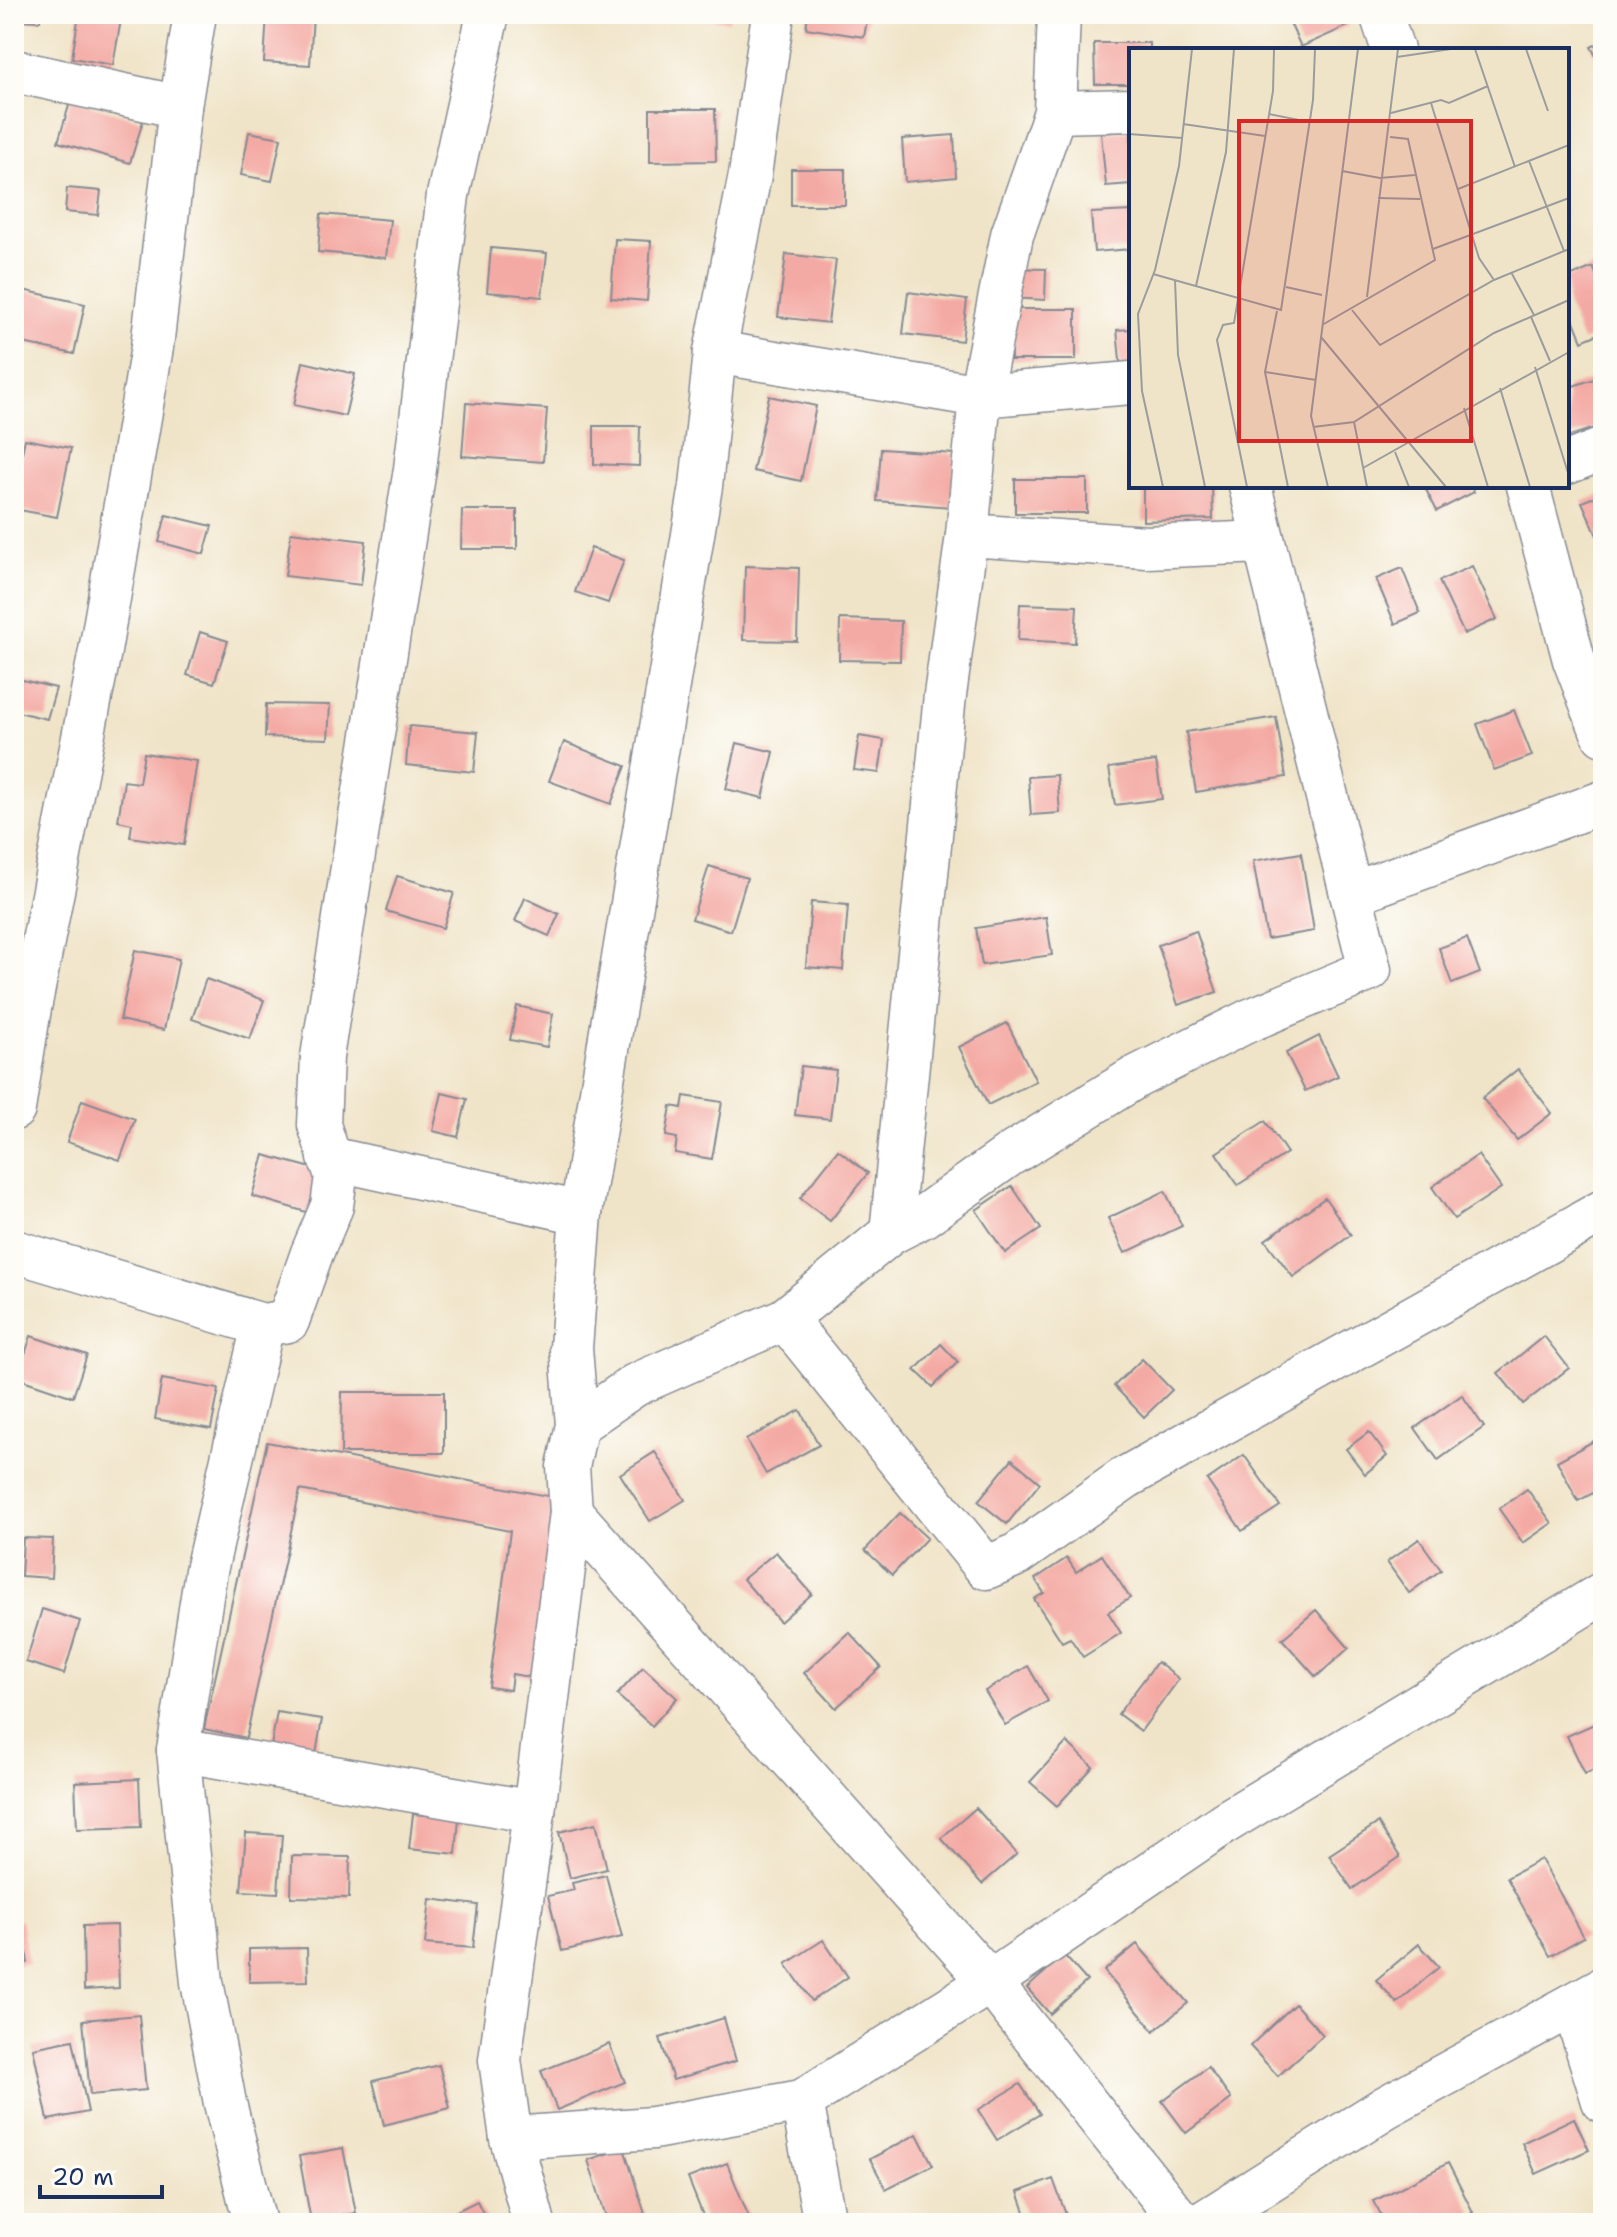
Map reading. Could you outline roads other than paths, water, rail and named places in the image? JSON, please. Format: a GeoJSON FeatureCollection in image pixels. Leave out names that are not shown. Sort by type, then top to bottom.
{"type":"FeatureCollection","features":[{"type":"Feature","properties":{"kind":"street"},"geometry":{"type":"LineString","coordinates":[[14,1109],[30,1008],[100,651],[152,347],[180,107],[195,14]]}},
{"type":"Feature","properties":{"kind":"street"},"geometry":{"type":"LineString","coordinates":[[14,1251],[263,1325],[288,1321],[332,1206],[336,1176],[319,1125],[322,1057],[415,469],[448,195],[488,14]]}},
{"type":"Feature","properties":{"kind":"street"},"geometry":{"type":"LineString","coordinates":[[534,2223],[511,2138],[500,2060],[571,1512],[568,1467],[577,1425],[571,1348],[581,1213],[698,501],[715,352],[750,175],[773,14]]}},
{"type":"Feature","properties":{"kind":"street"},"geometry":{"type":"LineString","coordinates":[[891,1233],[945,695],[967,535],[980,396],[1012,235],[1055,112],[1059,14]]}},
{"type":"Feature","properties":{"kind":"street"},"geometry":{"type":"LineString","coordinates":[[1381,14],[1392,48]]}},
{"type":"Feature","properties":{"kind":"street"},"geometry":{"type":"LineString","coordinates":[[14,71],[180,107]]}},
{"type":"Feature","properties":{"kind":"street"},"geometry":{"type":"LineString","coordinates":[[1055,112],[1129,110]]}},
{"type":"Feature","properties":{"kind":"street"},"geometry":{"type":"LineString","coordinates":[[715,352],[980,396],[1129,383]]}},
{"type":"Feature","properties":{"kind":"street"},"geometry":{"type":"LineString","coordinates":[[1569,462],[1603,449]]}},
{"type":"Feature","properties":{"kind":"street"},"geometry":{"type":"LineString","coordinates":[[577,1425],[635,1385],[785,1319],[891,1233],[924,1216],[1011,1154],[1136,1077],[1248,1021],[1370,970],[1250,488]]}},
{"type":"Feature","properties":{"kind":"street"},"geometry":{"type":"LineString","coordinates":[[1529,488],[1574,660],[1603,735]]}},
{"type":"Feature","properties":{"kind":"street"},"geometry":{"type":"LineString","coordinates":[[967,535],[1147,547],[1263,542]]}},
{"type":"Feature","properties":{"kind":"street"},"geometry":{"type":"LineString","coordinates":[[1351,894],[1603,802]]}},
{"type":"Feature","properties":{"kind":"street"},"geometry":{"type":"LineString","coordinates":[[329,1158],[581,1213]]}},
{"type":"Feature","properties":{"kind":"street"},"geometry":{"type":"LineString","coordinates":[[785,1319],[986,1568],[1016,1555],[1125,1478],[1603,1211]]}},
{"type":"Feature","properties":{"kind":"street"},"geometry":{"type":"LineString","coordinates":[[255,2223],[225,2103],[202,1982],[178,1750],[206,1571],[263,1325]]}},
{"type":"Feature","properties":{"kind":"street"},"geometry":{"type":"LineString","coordinates":[[571,1512],[990,1982],[1182,2223]]}},
{"type":"Feature","properties":{"kind":"street"},"geometry":{"type":"LineString","coordinates":[[511,2138],[653,2128],[802,2101],[990,1982],[1224,1823],[1603,1593]]}},
{"type":"Feature","properties":{"kind":"street"},"geometry":{"type":"LineString","coordinates":[[178,1750],[534,1812]]}},
{"type":"Feature","properties":{"kind":"street"},"geometry":{"type":"LineString","coordinates":[[1202,2223],[1386,2107],[1588,1996],[1603,2101]]}},
{"type":"Feature","properties":{"kind":"street"},"geometry":{"type":"LineString","coordinates":[[802,2101],[825,2223]]}}]}
